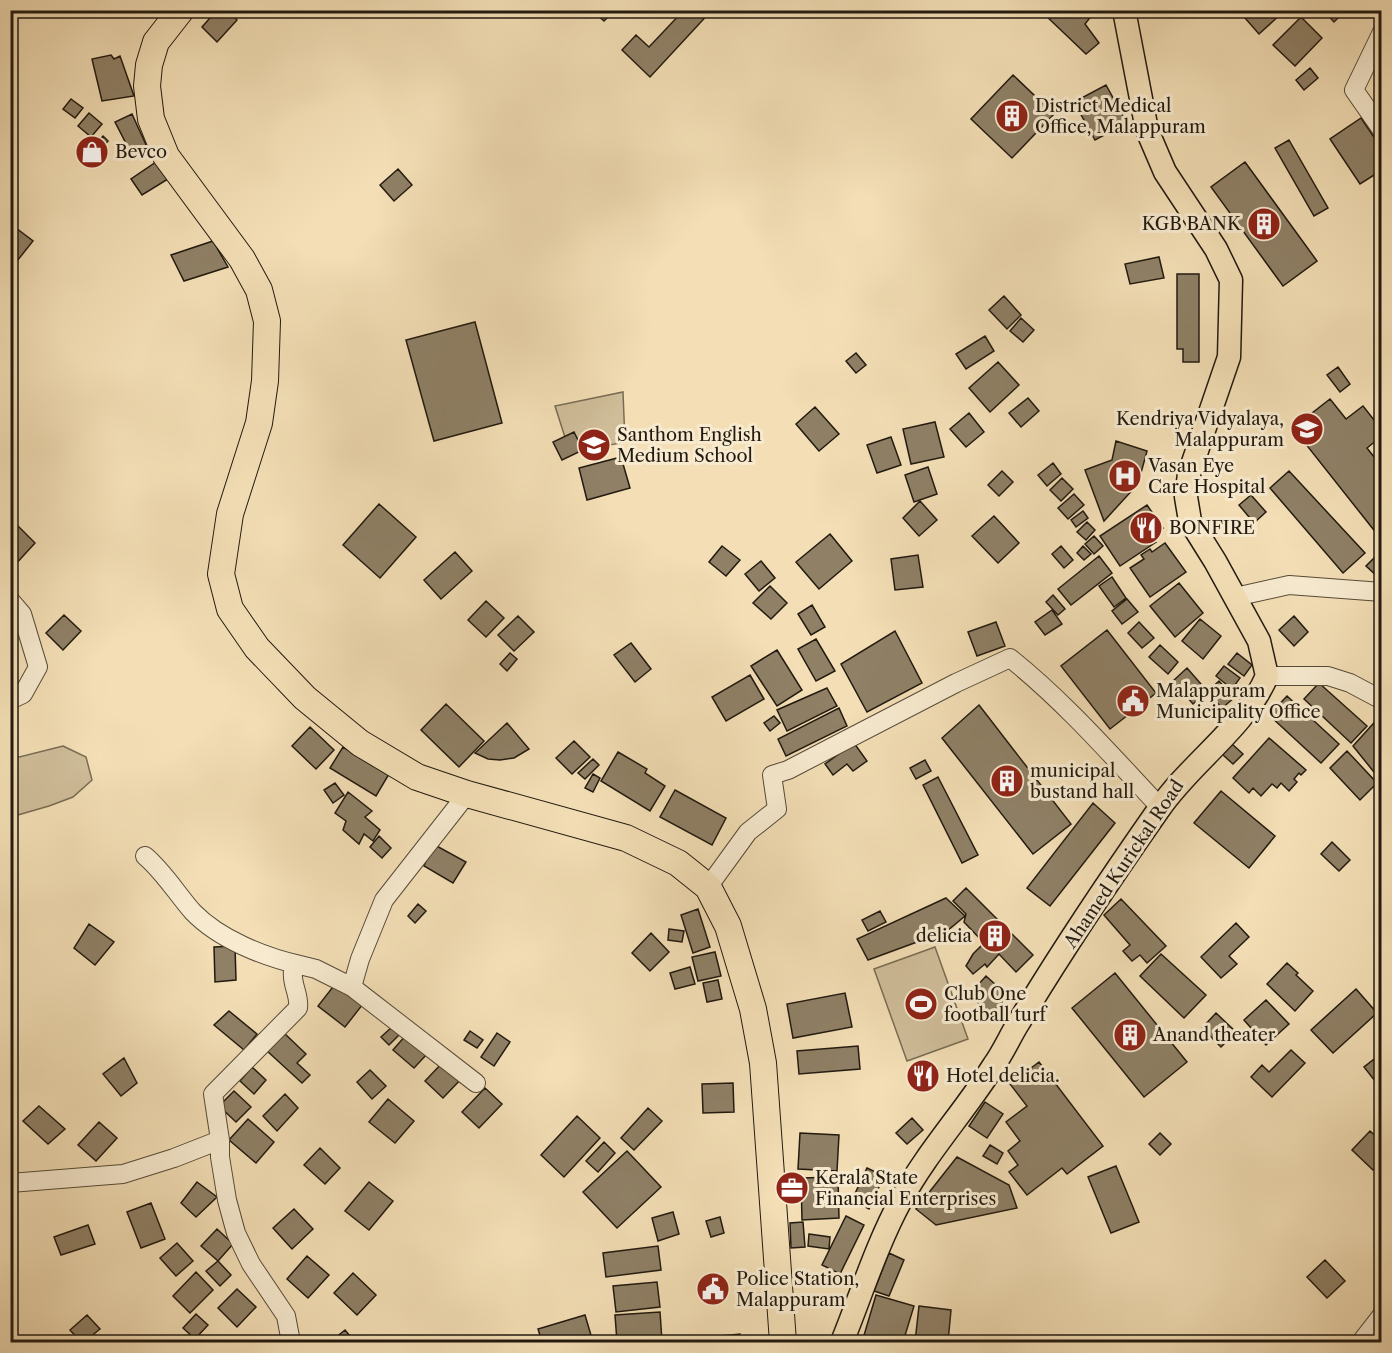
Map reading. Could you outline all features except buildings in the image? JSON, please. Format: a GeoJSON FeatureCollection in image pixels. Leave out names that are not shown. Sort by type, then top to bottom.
{"type":"FeatureCollection","features":[{"type":"Feature","properties":{"kind":"highway"},"geometry":{"type":"LineString","coordinates":[[181,10],[156,42],[149,64],[147,86],[151,119],[166,156],[242,258],[259,290],[267,321],[265,381],[259,423],[230,514],[221,574],[230,609],[257,648],[297,690],[360,743],[417,777],[467,794],[626,838],[678,863],[708,887],[728,926],[753,1009],[763,1063],[783,1342]]}},
{"type":"Feature","properties":{"kind":"main road"},"geometry":{"type":"LineString","coordinates":[[1124,10],[1147,130],[1165,172],[1216,249],[1231,280],[1229,357],[1189,474],[1186,497],[1190,521],[1259,641],[1267,675]]}},
{"type":"Feature","properties":{"kind":"main road","name":"Ahamed Kurickal Road"},"geometry":{"type":"LineString","coordinates":[[842,1342],[901,1200],[994,1066],[1018,1022],[1085,917],[1160,807],[1183,777],[1219,742],[1254,701],[1267,675]]}},
{"type":"Feature","properties":{"kind":"street"},"geometry":{"type":"LineString","coordinates":[[1382,32],[1354,90],[1382,130]]}},
{"type":"Feature","properties":{"kind":"street"},"geometry":{"type":"LineString","coordinates":[[1235,597],[1289,585],[1382,592]]}},
{"type":"Feature","properties":{"kind":"street"},"geometry":{"type":"LineString","coordinates":[[10,600],[22,614],[38,667],[22,694],[10,700]]}},
{"type":"Feature","properties":{"kind":"street"},"geometry":{"type":"LineString","coordinates":[[708,887],[748,832],[777,809],[772,775],[788,771],[956,682],[1010,658],[1087,730],[1160,807]]}},
{"type":"Feature","properties":{"kind":"street"},"geometry":{"type":"LineString","coordinates":[[1267,675],[1328,676],[1350,682],[1382,700]]}},
{"type":"Feature","properties":{"kind":"street"},"geometry":{"type":"LineString","coordinates":[[352,987],[360,959],[384,900],[467,794]]}},
{"type":"Feature","properties":{"kind":"street"},"geometry":{"type":"LineString","coordinates":[[145,856],[193,912],[212,930],[271,958],[316,969],[352,987],[476,1083]]}},
{"type":"Feature","properties":{"kind":"street"},"geometry":{"type":"LineString","coordinates":[[291,1342],[286,1316],[251,1264],[236,1233],[225,1189],[213,1094],[298,1008],[299,1002],[292,981],[293,971],[300,965]]}},
{"type":"Feature","properties":{"kind":"street"},"geometry":{"type":"LineString","coordinates":[[10,1183],[123,1174],[220,1140]]}},
{"type":"Feature","properties":{"kind":"street"},"geometry":{"type":"LineString","coordinates":[[1361,1342],[1382,1315]]}},
{"type":"Feature","properties":{"kind":"shaded area"},"geometry":{"type":"Polygon","coordinates":[[[623,392],[625,442],[570,453],[555,406],[623,392]]]}},
{"type":"Feature","properties":{"kind":"shaded area"},"geometry":{"type":"Polygon","coordinates":[[[63,746],[86,757],[92,780],[73,797],[11,817],[11,759],[63,746]]]}},
{"type":"Feature","properties":{"kind":"shaded area","name":"Club One football turf"},"geometry":{"type":"Polygon","coordinates":[[[935,947],[968,1039],[907,1061],[874,969],[935,947]]]}},
{"type":"Feature","properties":{"kind":"place","name":"District Medical Office, Malappuram"},"geometry":{"type":"Point","coordinates":[1012,116]}},
{"type":"Feature","properties":{"kind":"place","name":"Bevco"},"geometry":{"type":"Point","coordinates":[92,152]}},
{"type":"Feature","properties":{"kind":"place","name":"KGB BANK"},"geometry":{"type":"Point","coordinates":[1264,224]}},
{"type":"Feature","properties":{"kind":"place","name":"Kendriya Vidyalaya, Malappuram"},"geometry":{"type":"Point","coordinates":[1307,429]}},
{"type":"Feature","properties":{"kind":"place","name":"Santhom English Medium School"},"geometry":{"type":"Point","coordinates":[594,445]}},
{"type":"Feature","properties":{"kind":"place","name":"Vasan Eye Care Hospital"},"geometry":{"type":"Point","coordinates":[1125,476]}},
{"type":"Feature","properties":{"kind":"place","name":"BONFIRE"},"geometry":{"type":"Point","coordinates":[1146,528]}},
{"type":"Feature","properties":{"kind":"place","name":"Malappuram Municipality Office"},"geometry":{"type":"Point","coordinates":[1133,701]}},
{"type":"Feature","properties":{"kind":"place","name":"municipal bustand hall"},"geometry":{"type":"Point","coordinates":[1007,781]}},
{"type":"Feature","properties":{"kind":"place","name":"delicia"},"geometry":{"type":"Point","coordinates":[995,936]}},
{"type":"Feature","properties":{"kind":"place","name":"Club One football turf"},"geometry":{"type":"Point","coordinates":[921,1004]}},
{"type":"Feature","properties":{"kind":"place","name":"Anand theater"},"geometry":{"type":"Point","coordinates":[1130,1035]}},
{"type":"Feature","properties":{"kind":"place","name":"Hotel delicia."},"geometry":{"type":"Point","coordinates":[923,1076]}},
{"type":"Feature","properties":{"kind":"place","name":"Kerala State Financial Enterprises"},"geometry":{"type":"Point","coordinates":[792,1188]}},
{"type":"Feature","properties":{"kind":"place","name":"Police Station, Malappuram"},"geometry":{"type":"Point","coordinates":[713,1289]}}]}
